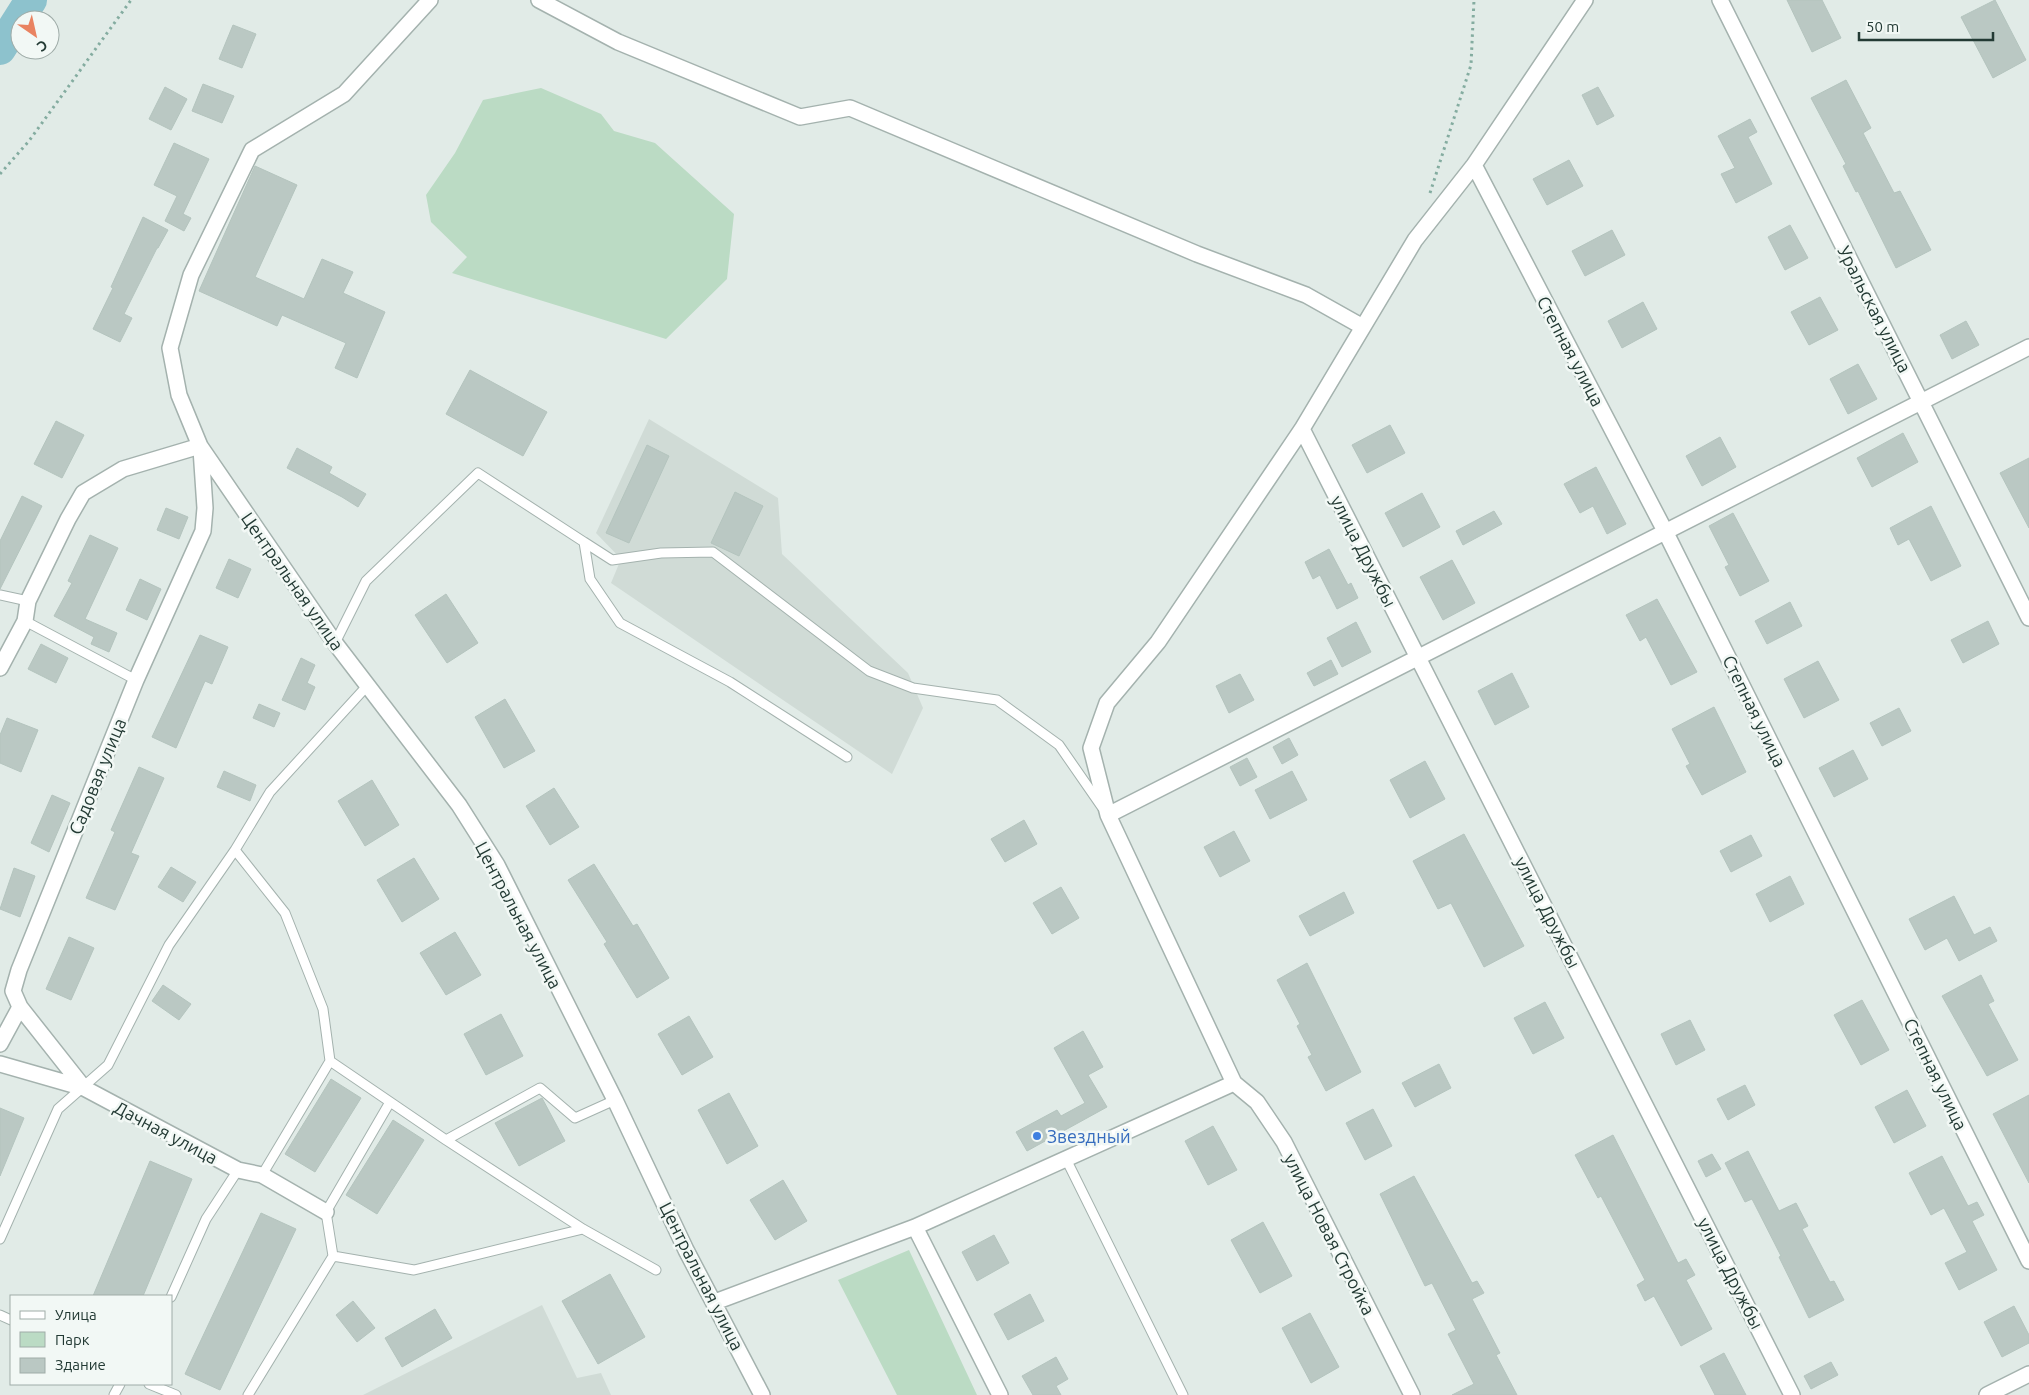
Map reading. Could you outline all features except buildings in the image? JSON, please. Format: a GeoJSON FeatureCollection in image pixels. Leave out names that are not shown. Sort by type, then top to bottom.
{"type":"FeatureCollection","features":[{"type":"Feature","properties":{"kind":"street"},"geometry":{"type":"LineString","coordinates":[[0,668],[25,621],[28,601],[68,519],[83,493],[123,469],[200,446],[179,394],[170,348],[190,275],[252,150],[344,94],[430,0]]}},
{"type":"Feature","properties":{"kind":"street"},"geometry":{"type":"LineString","coordinates":[[539,0],[618,42],[800,118],[850,108],[1197,254],[1306,295],[1363,327]]}},
{"type":"Feature","properties":{"kind":"street"},"geometry":{"type":"LineString","coordinates":[[715,1302],[915,1227],[1234,1083],[1108,815],[1091,748],[1106,702],[1158,642],[1302,429],[1415,240],[1474,165],[1585,0]]}},
{"type":"Feature","properties":{"kind":"street","name":"Уральская улица"},"geometry":{"type":"LineString","coordinates":[[1720,0],[2029,618]]}},
{"type":"Feature","properties":{"kind":"street","name":"Степная улица"},"geometry":{"type":"LineString","coordinates":[[1474,165],[1665,531],[2029,1261]]}},
{"type":"Feature","properties":{"kind":"street"},"geometry":{"type":"LineString","coordinates":[[1108,815],[2029,347]]}},
{"type":"Feature","properties":{"kind":"street","name":"улица Дружбы"},"geometry":{"type":"LineString","coordinates":[[1302,429],[1792,1395]]}},
{"type":"Feature","properties":{"kind":"street","name":"Центральная улица"},"geometry":{"type":"LineString","coordinates":[[200,446],[335,643],[459,805],[497,865],[615,1100],[686,1250],[715,1302],[762,1395]]}},
{"type":"Feature","properties":{"kind":"street","name":"Садовая улица"},"geometry":{"type":"LineString","coordinates":[[84,1088],[20,1007],[13,991],[19,970],[136,680],[203,531],[206,508],[200,446]]}},
{"type":"Feature","properties":{"kind":"street"},"geometry":{"type":"LineString","coordinates":[[0,1044],[20,1007]]}},
{"type":"Feature","properties":{"kind":"street","name":"Дачная улица"},"geometry":{"type":"LineString","coordinates":[[0,1064],[84,1088],[238,1170],[262,1176],[326,1212]]}},
{"type":"Feature","properties":{"kind":"street","name":"улица Новая Стройка"},"geometry":{"type":"LineString","coordinates":[[1234,1083],[1257,1102],[1284,1142],[1412,1395]]}},
{"type":"Feature","properties":{"kind":"street"},"geometry":{"type":"LineString","coordinates":[[915,1227],[1000,1395]]}},
{"type":"Feature","properties":{"kind":"street"},"geometry":{"type":"LineString","coordinates":[[1987,1395],[2029,1374]]}},
{"type":"Feature","properties":{"kind":"lane"},"geometry":{"type":"LineString","coordinates":[[335,643],[366,581],[478,473],[612,560],[661,553],[713,552],[869,671],[913,688],[998,700],[1059,745],[1108,815]]}},
{"type":"Feature","properties":{"kind":"lane"},"geometry":{"type":"LineString","coordinates":[[584,542],[590,579],[620,624],[730,682],[847,757]]}},
{"type":"Feature","properties":{"kind":"lane"},"geometry":{"type":"LineString","coordinates":[[0,595],[28,601]]}},
{"type":"Feature","properties":{"kind":"lane"},"geometry":{"type":"LineString","coordinates":[[25,621],[136,680]]}},
{"type":"Feature","properties":{"kind":"lane"},"geometry":{"type":"LineString","coordinates":[[0,1239],[58,1109],[108,1065],[169,945],[235,850],[270,792],[367,686]]}},
{"type":"Feature","properties":{"kind":"lane"},"geometry":{"type":"LineString","coordinates":[[235,850],[285,913],[323,1009],[330,1061],[262,1176]]}},
{"type":"Feature","properties":{"kind":"lane"},"geometry":{"type":"LineString","coordinates":[[330,1061],[446,1140],[583,1228],[656,1270]]}},
{"type":"Feature","properties":{"kind":"lane"},"geometry":{"type":"LineString","coordinates":[[446,1140],[540,1088],[575,1118],[615,1100]]}},
{"type":"Feature","properties":{"kind":"lane"},"geometry":{"type":"LineString","coordinates":[[248,1395],[333,1256],[326,1212],[390,1102]]}},
{"type":"Feature","properties":{"kind":"lane"},"geometry":{"type":"LineString","coordinates":[[1066,1159],[1183,1395]]}},
{"type":"Feature","properties":{"kind":"lane"},"geometry":{"type":"LineString","coordinates":[[172,1296],[206,1219],[238,1170]]}},
{"type":"Feature","properties":{"kind":"lane"},"geometry":{"type":"LineString","coordinates":[[333,1256],[414,1270],[583,1228]]}},
{"type":"Feature","properties":{"kind":"lane"},"geometry":{"type":"LineString","coordinates":[[152,1385],[176,1395]]}},
{"type":"Feature","properties":{"kind":"path"},"geometry":{"type":"LineString","coordinates":[[0,174],[29,141],[131,0]]}},
{"type":"Feature","properties":{"kind":"path"},"geometry":{"type":"LineString","coordinates":[[1430,194],[1471,65],[1474,0]]}},
{"type":"Feature","properties":{"kind":"shaded area"},"geometry":{"type":"Polygon","coordinates":[[[649,419],[778,498],[782,554],[908,673],[923,708],[892,774],[611,583],[621,559],[596,533],[649,419]]]}},
{"type":"Feature","properties":{"kind":"shaded area"},"geometry":{"type":"Polygon","coordinates":[[[542,1305],[577,1378],[601,1373],[611,1395],[363,1395],[542,1305]]]}},
{"type":"Feature","properties":{"kind":"green space"},"geometry":{"type":"Polygon","coordinates":[[[541,88],[601,114],[614,131],[655,143],[734,214],[727,279],[666,339],[452,273],[467,257],[431,222],[426,195],[455,153],[483,100],[541,88]]]}},
{"type":"Feature","properties":{"kind":"green space"},"geometry":{"type":"Polygon","coordinates":[[[909,1250],[977,1395],[897,1395],[838,1280],[909,1250]]]}},
{"type":"Feature","properties":{"kind":"waterway"},"geometry":{"type":"LineString","coordinates":[[0,49],[31,0]]}},
{"type":"Feature","properties":{"kind":"place","name":"Звездный"},"geometry":{"type":"Point","coordinates":[1037,1136]}}]}
